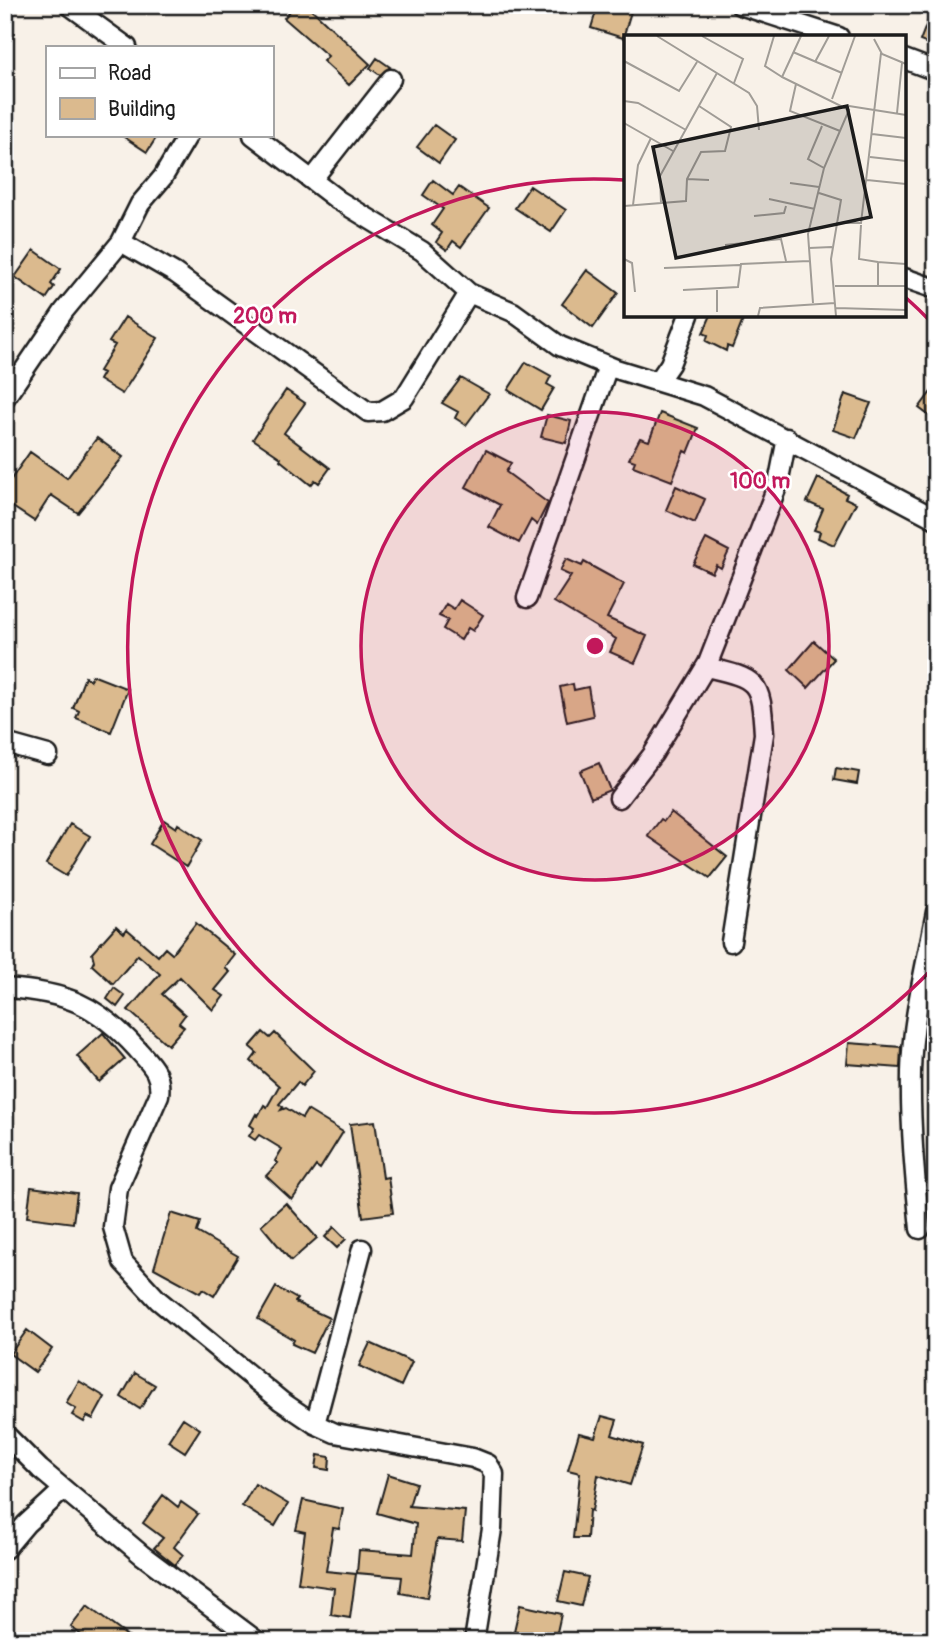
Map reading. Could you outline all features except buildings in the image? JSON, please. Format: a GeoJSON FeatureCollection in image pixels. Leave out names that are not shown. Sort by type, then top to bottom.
{"type":"FeatureCollection","features":[{"type":"Feature","properties":{"kind":"street"},"geometry":{"type":"LineString","coordinates":[[69,5],[126,46]]}},
{"type":"Feature","properties":{"kind":"street"},"geometry":{"type":"LineString","coordinates":[[740,5],[833,35]]}},
{"type":"Feature","properties":{"kind":"street"},"geometry":{"type":"LineString","coordinates":[[906,60],[936,71]]}},
{"type":"Feature","properties":{"kind":"street"},"geometry":{"type":"LineString","coordinates":[[313,180],[391,79]]}},
{"type":"Feature","properties":{"kind":"street"},"geometry":{"type":"LineString","coordinates":[[5,398],[64,311],[121,242],[140,204],[163,177],[187,136]]}},
{"type":"Feature","properties":{"kind":"street"},"geometry":{"type":"LineString","coordinates":[[254,136],[338,200],[422,251],[469,293],[513,312],[560,346],[608,366],[704,396],[936,519]]}},
{"type":"Feature","properties":{"kind":"street"},"geometry":{"type":"LineString","coordinates":[[121,242],[175,273],[368,412],[382,411],[404,398],[469,293]]}},
{"type":"Feature","properties":{"kind":"street"},"geometry":{"type":"LineString","coordinates":[[906,278],[934,283]]}},
{"type":"Feature","properties":{"kind":"street"},"geometry":{"type":"LineString","coordinates":[[659,380],[670,364],[688,317]]}},
{"type":"Feature","properties":{"kind":"street"},"geometry":{"type":"LineString","coordinates":[[527,598],[608,366]]}},
{"type":"Feature","properties":{"kind":"street"},"geometry":{"type":"LineString","coordinates":[[619,798],[653,754],[705,667],[778,484],[787,438]]}},
{"type":"Feature","properties":{"kind":"street"},"geometry":{"type":"LineString","coordinates":[[705,667],[744,676],[757,687],[762,699],[764,734],[731,942]]}},
{"type":"Feature","properties":{"kind":"street"},"geometry":{"type":"LineString","coordinates":[[5,743],[48,755]]}},
{"type":"Feature","properties":{"kind":"street"},"geometry":{"type":"LineString","coordinates":[[920,1229],[912,1142],[911,1071],[915,1025],[936,912]]}},
{"type":"Feature","properties":{"kind":"street"},"geometry":{"type":"LineString","coordinates":[[5,988],[62,995],[94,1009],[119,1028],[154,1067],[160,1082],[159,1095],[118,1188],[113,1227],[123,1262],[158,1300],[281,1401],[315,1424],[335,1433],[473,1458],[488,1464],[494,1474],[492,1529],[474,1641]]}},
{"type":"Feature","properties":{"kind":"street"},"geometry":{"type":"LineString","coordinates":[[315,1424],[362,1249]]}},
{"type":"Feature","properties":{"kind":"street"},"geometry":{"type":"LineString","coordinates":[[5,1434],[64,1489],[142,1555],[257,1641]]}},
{"type":"Feature","properties":{"kind":"street"},"geometry":{"type":"LineString","coordinates":[[5,1549],[26,1524],[64,1489]]}}]}
